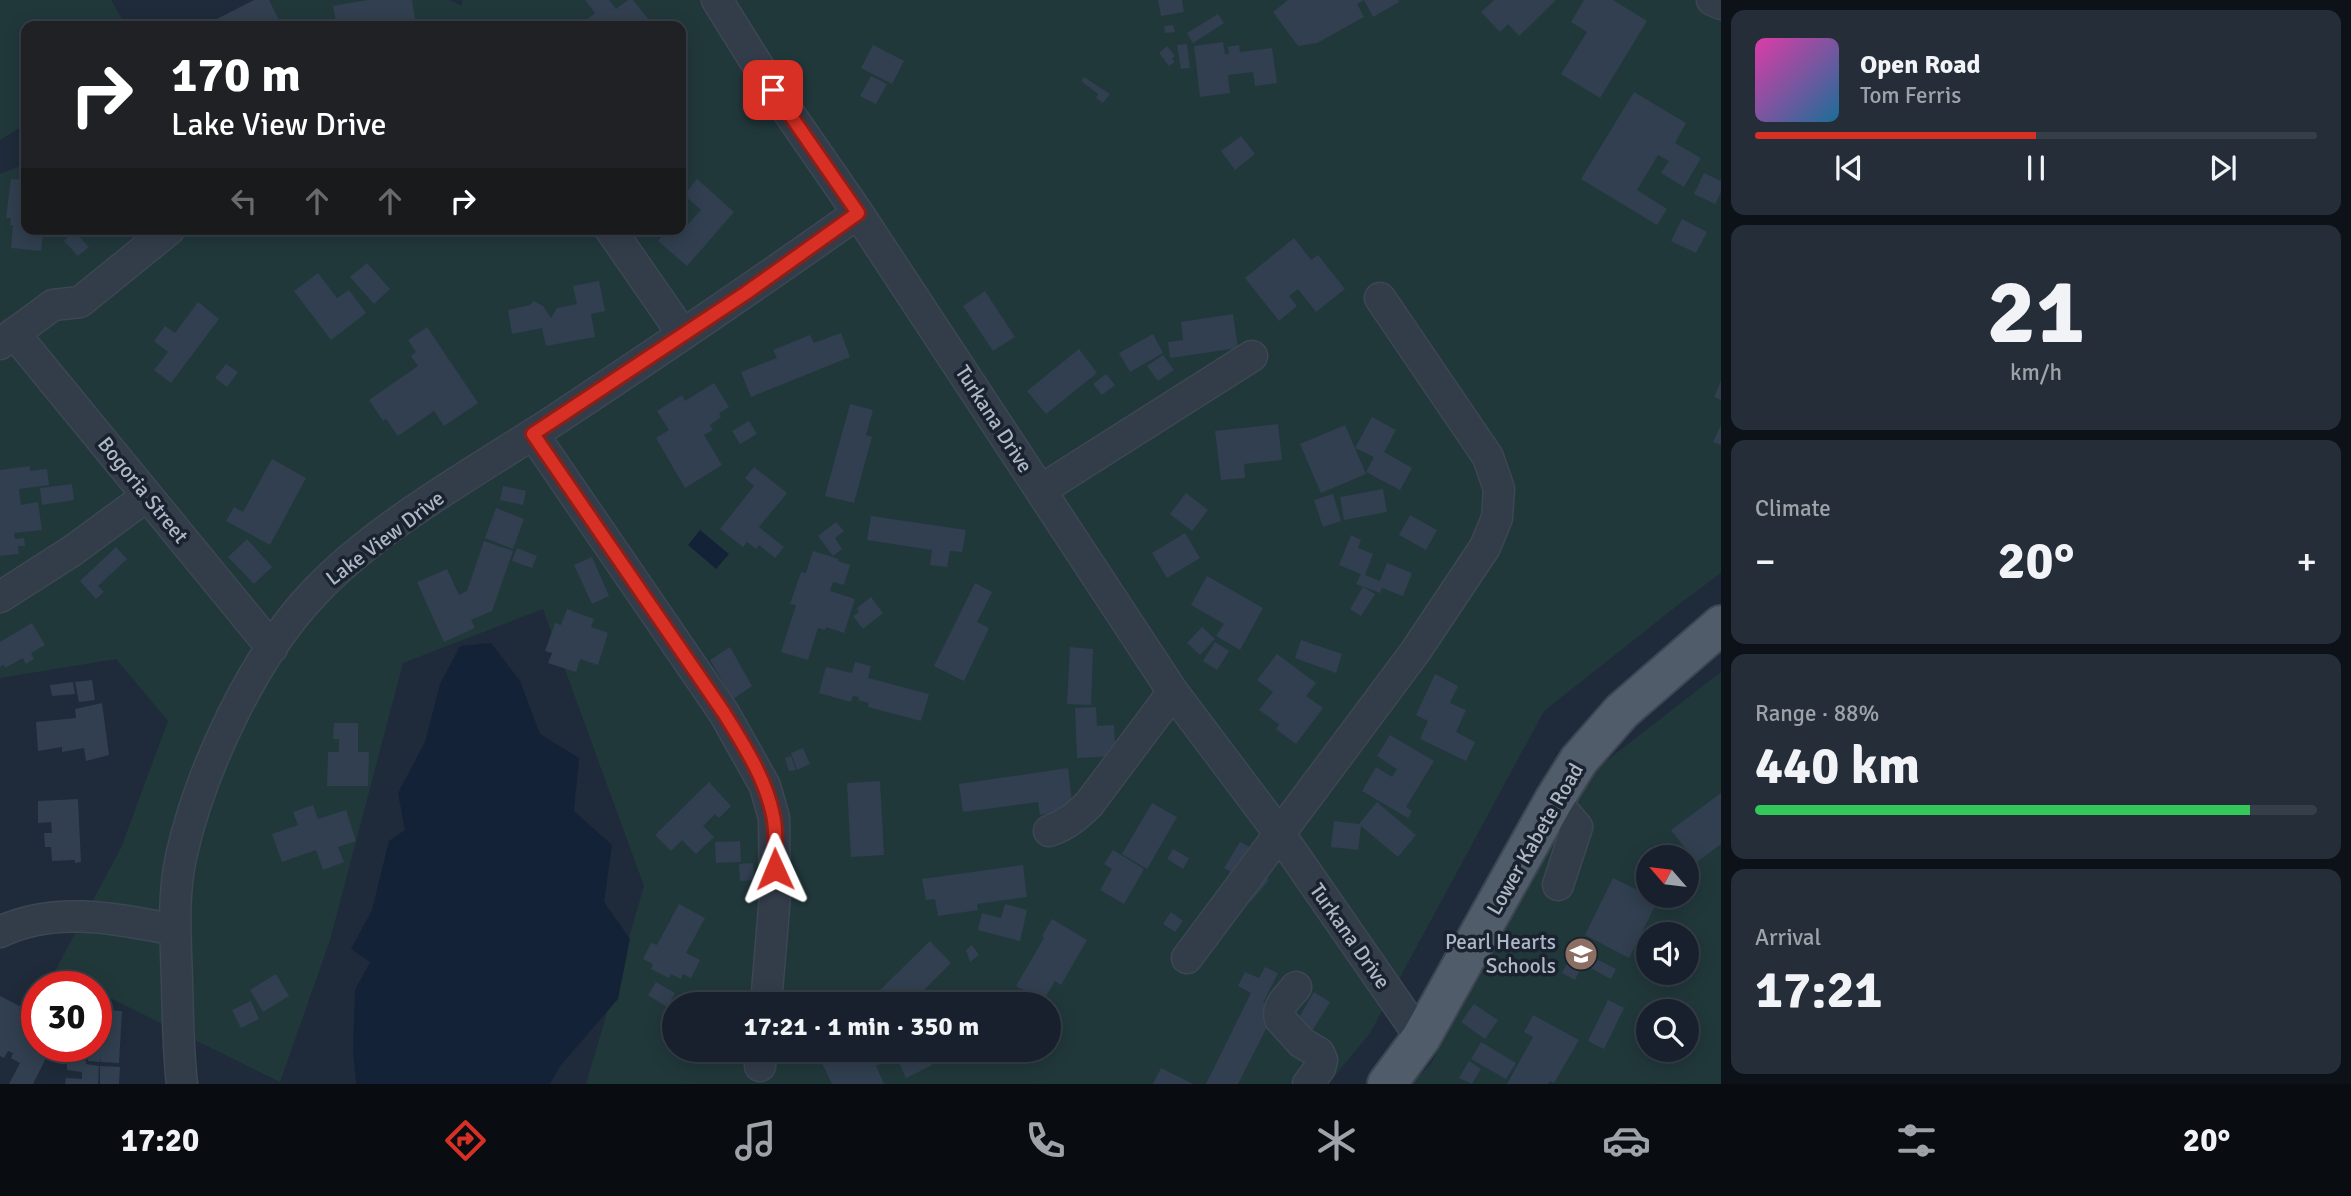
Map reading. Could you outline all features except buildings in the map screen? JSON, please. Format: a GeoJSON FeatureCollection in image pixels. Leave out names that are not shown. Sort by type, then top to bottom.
{"type":"FeatureCollection","features":[{"type":"Feature","properties":{"kind":"main road","name":"Lower Kabete Road"},"geometry":{"type":"LineString","coordinates":[[1387,1084],[1421,1038],[1553,800],[1579,760],[1622,711],[1721,625]]}},
{"type":"Feature","properties":{"kind":"street","name":"Turkana Drive"},"geometry":{"type":"LineString","coordinates":[[717,0],[773,90],[858,213],[1173,692],[1279,833],[1421,1038]]}},
{"type":"Feature","properties":{"kind":"street"},"geometry":{"type":"LineString","coordinates":[[1712,0],[1721,4]]}},
{"type":"Feature","properties":{"kind":"street","name":"Lake View Drive"},"geometry":{"type":"LineString","coordinates":[[182,1084],[177,1040],[175,930],[180,859],[211,764],[232,718],[247,686],[289,621],[316,591],[350,560],[396,524],[746,293],[858,213]]}},
{"type":"Feature","properties":{"kind":"street"},"geometry":{"type":"LineString","coordinates":[[7,338],[53,305],[80,302],[163,235]]}},
{"type":"Feature","properties":{"kind":"street"},"geometry":{"type":"LineString","coordinates":[[614,235],[682,333]]}},
{"type":"Feature","properties":{"kind":"street"},"geometry":{"type":"LineString","coordinates":[[1187,958],[1415,652],[1485,547],[1497,518],[1499,489],[1488,457],[1380,298]]}},
{"type":"Feature","properties":{"kind":"street","name":"Bogoria Street"},"geometry":{"type":"LineString","coordinates":[[7,338],[147,496],[272,648]]}},
{"type":"Feature","properties":{"kind":"street"},"geometry":{"type":"LineString","coordinates":[[1041,490],[1252,356]]}},
{"type":"Feature","properties":{"kind":"street"},"geometry":{"type":"LineString","coordinates":[[533,434],[724,713],[765,786],[774,818],[775,895],[767,992]]}},
{"type":"Feature","properties":{"kind":"street"},"geometry":{"type":"LineString","coordinates":[[0,597],[72,551],[147,496]]}},
{"type":"Feature","properties":{"kind":"street"},"geometry":{"type":"LineString","coordinates":[[1049,831],[1075,819],[1089,804],[1173,692]]}},
{"type":"Feature","properties":{"kind":"street"},"geometry":{"type":"LineString","coordinates":[[1553,800],[1577,827],[1558,885]]}},
{"type":"Feature","properties":{"kind":"street"},"geometry":{"type":"LineString","coordinates":[[0,932],[52,917],[76,916],[122,920],[175,930]]}},
{"type":"Feature","properties":{"kind":"street"},"geometry":{"type":"LineString","coordinates":[[1296,987],[1278,1013],[1302,1043],[1319,1053],[1322,1060],[1320,1068],[1307,1084]]}},
{"type":"Feature","properties":{"kind":"green space"},"geometry":{"type":"Polygon","coordinates":[[[0,0],[111,0],[123,21],[21,21],[21,127],[0,140],[0,0]]]}},
{"type":"Feature","properties":{"kind":"green space"},"geometry":{"type":"Polygon","coordinates":[[[269,0],[450,0],[462,6],[462,0],[1721,0],[1721,573],[1544,711],[1370,1033],[1328,1084],[586,1084],[644,886],[543,609],[403,663],[330,940],[280,1082],[112,999],[112,971],[55,971],[121,848],[168,721],[116,659],[0,678],[0,174],[21,166],[21,235],[686,235],[686,21],[235,21],[269,0]]]}},
{"type":"Feature","properties":{"kind":"green space"},"geometry":{"type":"Polygon","coordinates":[[[1721,672],[1721,1084],[1411,1084],[1430,1065],[1592,772],[1721,672]]]}},
{"type":"Feature","properties":{"kind":"water"},"geometry":{"type":"Polygon","coordinates":[[[700,530],[729,554],[716,569],[688,545],[700,530]]]}},
{"type":"Feature","properties":{"kind":"water"},"geometry":{"type":"Polygon","coordinates":[[[491,643],[520,681],[540,734],[579,758],[574,811],[612,845],[604,902],[630,939],[618,999],[560,1066],[550,1084],[356,1084],[353,1051],[355,990],[370,962],[351,949],[372,910],[389,841],[405,830],[398,793],[425,742],[440,684],[460,646],[491,643]]]}},
{"type":"Feature","properties":{"kind":"place","name":"Pearl Hearts Schools"},"geometry":{"type":"Point","coordinates":[1581,954]}},
{"type":"Feature","properties":{"kind":"route"},"geometry":{"type":"LineString","coordinates":[[773,90],[858,213],[746,293],[533,434],[724,713],[752,761],[765,786],[774,818],[775,869]]}}]}
